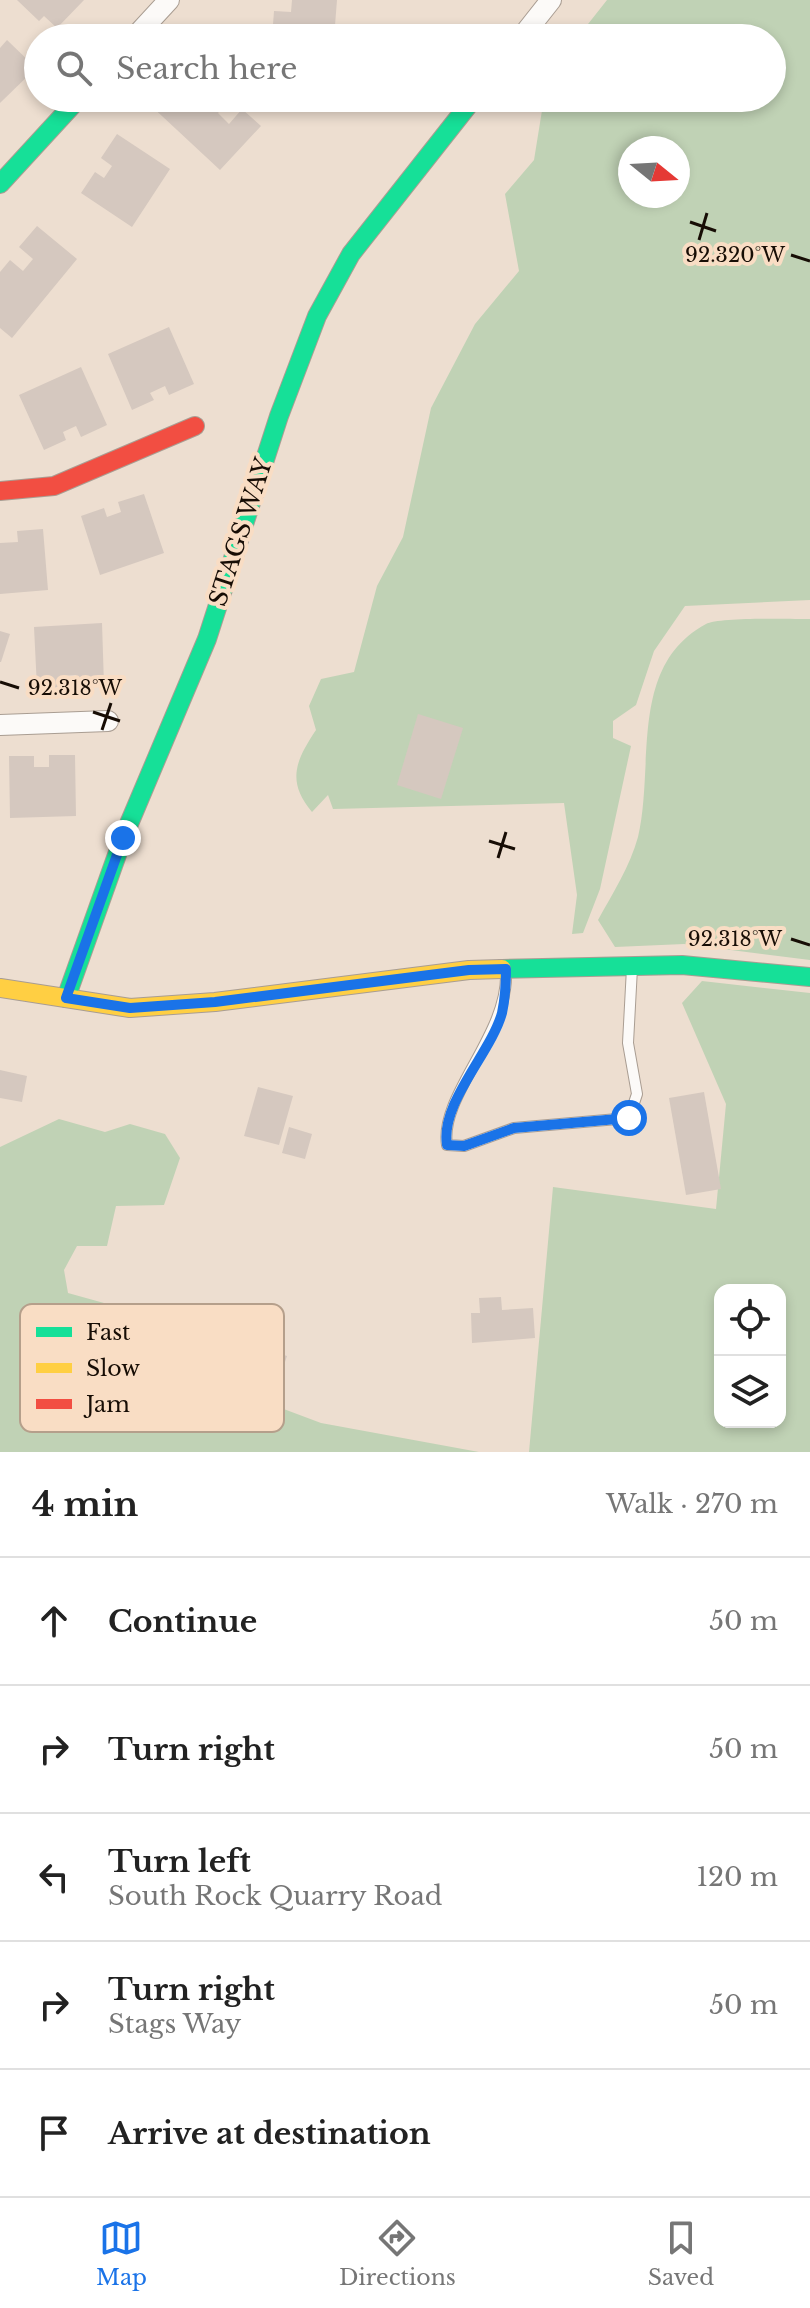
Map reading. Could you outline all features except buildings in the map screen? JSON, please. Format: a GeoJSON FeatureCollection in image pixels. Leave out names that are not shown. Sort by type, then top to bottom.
{"type":"FeatureCollection","features":[{"type":"Feature","properties":{"kind":"street"},"geometry":{"type":"LineString","coordinates":[[147,24],[169,0]]}},
{"type":"Feature","properties":{"kind":"street"},"geometry":{"type":"LineString","coordinates":[[532,24],[551,0]]}},
{"type":"Feature","properties":{"kind":"street"},"geometry":{"type":"LineString","coordinates":[[0,184],[66,112]]}},
{"type":"Feature","properties":{"kind":"street","name":"STAGS WAY"},"geometry":{"type":"LineString","coordinates":[[66,998],[123,838],[207,639],[279,416],[317,316],[351,254],[463,112]]}},
{"type":"Feature","properties":{"kind":"street"},"geometry":{"type":"LineString","coordinates":[[0,491],[54,486],[195,426]]}},
{"type":"Feature","properties":{"kind":"street"},"geometry":{"type":"LineString","coordinates":[[0,725],[108,721]]}},
{"type":"Feature","properties":{"kind":"street"},"geometry":{"type":"LineString","coordinates":[[0,988],[130,1008],[215,1002],[469,970],[682,965],[810,977]]}},
{"type":"Feature","properties":{"kind":"lane"},"geometry":{"type":"LineString","coordinates":[[506,969],[501,1015],[459,1097],[445,1132],[447,1145],[464,1146],[514,1128],[629,1118],[637,1094],[628,1043],[632,966]]}},
{"type":"Feature","properties":{"kind":"green space"},"geometry":{"type":"Polygon","coordinates":[[[607,0],[810,0],[810,600],[685,606],[654,651],[636,705],[613,721],[613,738],[631,746],[600,889],[583,933],[572,934],[577,895],[564,803],[333,809],[328,795],[312,812],[304,801],[297,780],[299,761],[316,730],[309,706],[321,679],[354,672],[377,586],[403,537],[431,408],[475,324],[519,271],[505,194],[534,160],[542,112],[786,112],[786,24],[588,24],[607,0]]]}},
{"type":"Feature","properties":{"kind":"green space"},"geometry":{"type":"Polygon","coordinates":[[[740,619],[810,619],[810,960],[684,944],[615,947],[598,920],[626,869],[638,837],[649,719],[665,665],[681,642],[706,624],[740,619]]]}},
{"type":"Feature","properties":{"kind":"green space"},"geometry":{"type":"Polygon","coordinates":[[[702,981],[810,993],[810,1452],[529,1452],[553,1187],[716,1209],[726,1104],[682,1003],[702,981]]]}},
{"type":"Feature","properties":{"kind":"green space"},"geometry":{"type":"Polygon","coordinates":[[[59,1119],[105,1132],[130,1124],[165,1134],[180,1158],[164,1205],[116,1206],[107,1246],[77,1246],[64,1270],[68,1293],[104,1304],[20,1304],[20,1432],[284,1432],[284,1409],[321,1423],[479,1452],[0,1452],[0,1147],[59,1119]]]}},
{"type":"Feature","properties":{"kind":"traffic: fast"},"geometry":{"type":"LineString","coordinates":[[0,184],[66,112]]}},
{"type":"Feature","properties":{"kind":"traffic: fast"},"geometry":{"type":"LineString","coordinates":[[66,998],[123,838],[207,639],[279,416],[317,316],[351,254],[463,112]]}},
{"type":"Feature","properties":{"kind":"traffic: fast"},"geometry":{"type":"LineString","coordinates":[[502,969],[682,965],[810,977]]}},
{"type":"Feature","properties":{"kind":"traffic: slow"},"geometry":{"type":"LineString","coordinates":[[0,988],[130,1008],[215,1002],[469,970],[502,969]]}},
{"type":"Feature","properties":{"kind":"traffic: jam"},"geometry":{"type":"LineString","coordinates":[[0,491],[54,486],[195,426]]}},
{"type":"Feature","properties":{"kind":"route"},"geometry":{"type":"LineString","coordinates":[[123,838],[66,998],[130,1008],[215,1002],[469,970],[506,969],[501,1015],[459,1097],[445,1132],[447,1145],[464,1146],[514,1128],[629,1118]]}}]}
